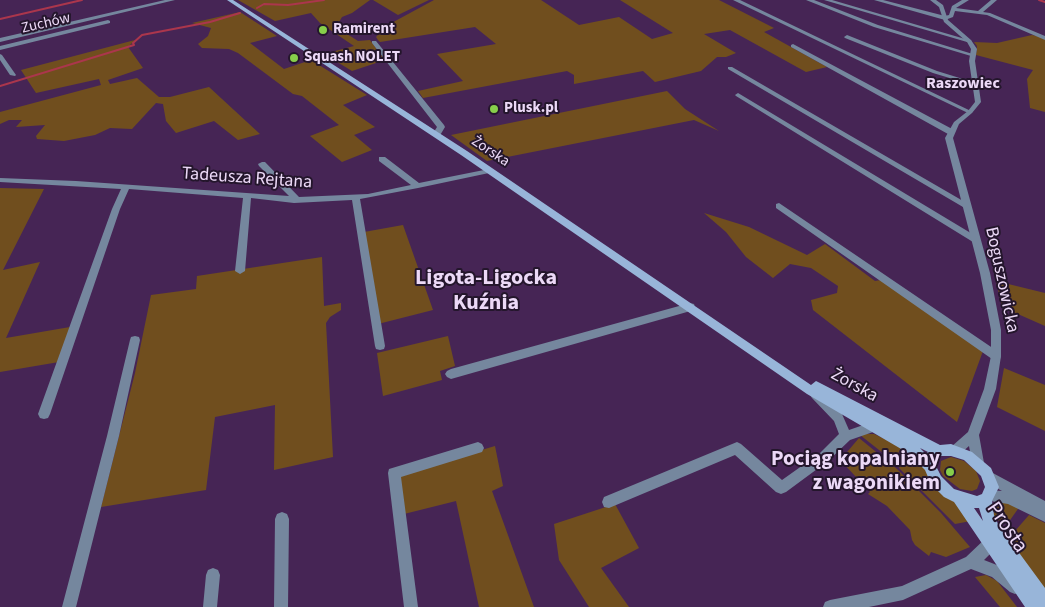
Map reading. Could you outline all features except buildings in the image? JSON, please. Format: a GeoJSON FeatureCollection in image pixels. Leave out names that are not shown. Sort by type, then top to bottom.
{"type":"FeatureCollection","features":[{"type":"Feature","properties":{"kind":"main road","name":"Żorska"},"geometry":{"type":"LineString","coordinates":[[230,0],[436,135],[810,390],[916,452],[930,466]]}},
{"type":"Feature","properties":{"kind":"main road","name":"Żorska"},"geometry":{"type":"LineString","coordinates":[[234,0],[264,18],[270,25]]}},
{"type":"Feature","properties":{"kind":"main road","name":"Żorska"},"geometry":{"type":"LineString","coordinates":[[753,350],[904,435],[940,450]]}},
{"type":"Feature","properties":{"kind":"main road"},"geometry":{"type":"LineString","coordinates":[[940,450],[955,451],[978,463],[989,477],[992,487],[987,498],[970,501],[959,498],[940,485],[930,466],[931,457],[940,450]]}},
{"type":"Feature","properties":{"kind":"main road","name":"Prosta"},"geometry":{"type":"LineString","coordinates":[[959,498],[1029,602]]}},
{"type":"Feature","properties":{"kind":"main road","name":"Prosta"},"geometry":{"type":"LineString","coordinates":[[987,498],[987,515],[993,529],[1045,600]]}},
{"type":"Feature","properties":{"kind":"street"},"geometry":{"type":"LineString","coordinates":[[0,40],[172,0]]}},
{"type":"Feature","properties":{"kind":"street"},"geometry":{"type":"LineString","coordinates":[[736,0],[970,112]]}},
{"type":"Feature","properties":{"kind":"street"},"geometry":{"type":"LineString","coordinates":[[809,0],[876,26],[973,55]]}},
{"type":"Feature","properties":{"kind":"street"},"geometry":{"type":"LineString","coordinates":[[827,0],[969,41]]}},
{"type":"Feature","properties":{"kind":"street"},"geometry":{"type":"LineString","coordinates":[[877,0],[945,18],[951,16],[954,9],[966,0]]}},
{"type":"Feature","properties":{"kind":"street"},"geometry":{"type":"LineString","coordinates":[[793,46],[951,132],[956,123],[970,112],[978,102],[972,61],[974,49],[969,41],[951,27],[945,18],[941,6],[933,0]]}},
{"type":"Feature","properties":{"kind":"street"},"geometry":{"type":"LineString","coordinates":[[980,12],[994,0]]}},
{"type":"Feature","properties":{"kind":"street"},"geometry":{"type":"LineString","coordinates":[[954,9],[980,12],[1045,38]]}},
{"type":"Feature","properties":{"kind":"street","name":"Zuchów"},"geometry":{"type":"LineString","coordinates":[[0,48],[127,17]]}},
{"type":"Feature","properties":{"kind":"street"},"geometry":{"type":"LineString","coordinates":[[848,37],[936,72],[976,84]]}},
{"type":"Feature","properties":{"kind":"street"},"geometry":{"type":"LineString","coordinates":[[374,42],[441,127],[436,135]]}},
{"type":"Feature","properties":{"kind":"street"},"geometry":{"type":"LineString","coordinates":[[0,56],[13,75]]}},
{"type":"Feature","properties":{"kind":"street"},"geometry":{"type":"LineString","coordinates":[[730,68],[966,205]]}},
{"type":"Feature","properties":{"kind":"street"},"geometry":{"type":"LineString","coordinates":[[738,95],[976,240]]}},
{"type":"Feature","properties":{"kind":"street","name":"Boguszowicka"},"geometry":{"type":"LineString","coordinates":[[951,132],[949,138],[951,154],[985,273],[996,330],[996,356],[990,389],[973,435],[955,451]]}},
{"type":"Feature","properties":{"kind":"street"},"geometry":{"type":"LineString","coordinates":[[382,159],[418,186]]}},
{"type":"Feature","properties":{"kind":"street"},"geometry":{"type":"LineString","coordinates":[[262,164],[295,197],[294,200]]}},
{"type":"Feature","properties":{"kind":"street","name":"Tadeusza Rejtana"},"geometry":{"type":"LineString","coordinates":[[0,180],[126,187],[294,200],[356,198],[489,171]]}},
{"type":"Feature","properties":{"kind":"street"},"geometry":{"type":"LineString","coordinates":[[44,414],[116,209],[126,187]]}},
{"type":"Feature","properties":{"kind":"street"},"geometry":{"type":"LineString","coordinates":[[240,271],[247,197]]}},
{"type":"Feature","properties":{"kind":"street"},"geometry":{"type":"LineString","coordinates":[[356,198],[380,346]]}},
{"type":"Feature","properties":{"kind":"street"},"geometry":{"type":"LineString","coordinates":[[779,206],[996,356]]}},
{"type":"Feature","properties":{"kind":"street"},"geometry":{"type":"LineString","coordinates":[[451,374],[690,307]]}},
{"type":"Feature","properties":{"kind":"street"},"geometry":{"type":"LineString","coordinates":[[69,607],[135,340]]}},
{"type":"Feature","properties":{"kind":"street","name":"Żorska"},"geometry":{"type":"LineString","coordinates":[[810,390],[838,418],[846,436]]}},
{"type":"Feature","properties":{"kind":"street","name":"Żorska"},"geometry":{"type":"LineString","coordinates":[[609,502],[737,448],[781,488],[824,457],[846,436],[872,427]]}},
{"type":"Feature","properties":{"kind":"street"},"geometry":{"type":"LineString","coordinates":[[973,435],[978,463]]}},
{"type":"Feature","properties":{"kind":"street"},"geometry":{"type":"LineString","coordinates":[[411,607],[394,473],[478,448]]}},
{"type":"Feature","properties":{"kind":"street"},"geometry":{"type":"LineString","coordinates":[[989,477],[1045,508]]}},
{"type":"Feature","properties":{"kind":"street"},"geometry":{"type":"LineString","coordinates":[[987,498],[1009,498],[1045,515]]}},
{"type":"Feature","properties":{"kind":"street"},"geometry":{"type":"LineString","coordinates":[[281,607],[282,519]]}},
{"type":"Feature","properties":{"kind":"street"},"geometry":{"type":"LineString","coordinates":[[830,607],[903,593],[971,562],[991,543]]}},
{"type":"Feature","properties":{"kind":"street"},"geometry":{"type":"LineString","coordinates":[[971,562],[998,572],[1029,602]]}},
{"type":"Feature","properties":{"kind":"street"},"geometry":{"type":"LineString","coordinates":[[210,607],[212,575]]}},
{"type":"Feature","properties":{"kind":"shaded area"},"geometry":{"type":"Polygon","coordinates":[[[238,0],[370,0],[352,13],[342,17],[336,27],[358,41],[370,40],[385,60],[352,71],[324,54],[354,46],[320,23],[311,13],[275,21],[238,0]]]}},
{"type":"Feature","properties":{"kind":"shaded area"},"geometry":{"type":"Polygon","coordinates":[[[373,0],[429,0],[398,15],[373,0]]]}},
{"type":"Feature","properties":{"kind":"shaded area"},"geometry":{"type":"Polygon","coordinates":[[[434,0],[541,0],[579,25],[619,17],[652,39],[673,33],[620,0],[719,0],[774,28],[764,32],[827,67],[806,72],[730,30],[704,34],[736,53],[726,57],[717,57],[701,71],[655,82],[643,71],[574,84],[574,75],[567,71],[423,98],[418,91],[463,81],[437,54],[496,44],[475,27],[380,42],[378,40],[376,37],[386,26],[434,0]]]}},
{"type":"Feature","properties":{"kind":"shaded area"},"geometry":{"type":"Polygon","coordinates":[[[240,12],[277,36],[250,43],[284,69],[311,60],[367,95],[343,105],[375,127],[354,135],[372,150],[342,162],[310,136],[339,125],[302,96],[293,94],[238,53],[229,49],[202,48],[198,44],[208,36],[211,28],[192,23],[240,12]]]}},
{"type":"Feature","properties":{"kind":"shaded area"},"geometry":{"type":"Polygon","coordinates":[[[1032,35],[1045,38],[1045,112],[1030,108],[1027,79],[1033,70],[976,55],[977,46],[974,42],[997,43],[1032,35]]]}},
{"type":"Feature","properties":{"kind":"shaded area"},"geometry":{"type":"Polygon","coordinates":[[[135,40],[128,47],[143,68],[108,80],[110,84],[137,78],[159,97],[170,97],[209,87],[260,134],[238,140],[214,121],[176,133],[166,121],[163,104],[156,103],[132,129],[110,128],[95,135],[64,141],[37,139],[36,136],[45,125],[16,127],[22,120],[9,120],[0,124],[0,112],[101,85],[99,79],[36,93],[21,70],[135,40]]]}},
{"type":"Feature","properties":{"kind":"shaded area"},"geometry":{"type":"Polygon","coordinates":[[[667,91],[685,109],[719,131],[694,120],[487,161],[451,135],[667,91]]]}},
{"type":"Feature","properties":{"kind":"shaded area"},"geometry":{"type":"Polygon","coordinates":[[[0,188],[44,189],[3,270],[40,262],[6,338],[70,327],[59,362],[0,372],[0,188]]]}},
{"type":"Feature","properties":{"kind":"shaded area"},"geometry":{"type":"Polygon","coordinates":[[[704,213],[749,227],[807,255],[825,244],[875,281],[881,280],[983,351],[957,422],[813,310],[811,300],[837,293],[838,286],[811,268],[790,264],[773,278],[746,257],[726,232],[704,213]]]}},
{"type":"Feature","properties":{"kind":"shaded area"},"geometry":{"type":"Polygon","coordinates":[[[403,225],[433,310],[378,324],[364,232],[403,225]]]}},
{"type":"Feature","properties":{"kind":"shaded area"},"geometry":{"type":"Polygon","coordinates":[[[322,257],[324,306],[341,303],[341,310],[330,317],[326,323],[333,457],[274,470],[275,405],[215,417],[206,490],[101,507],[135,373],[151,295],[196,289],[197,276],[322,257]]]}},
{"type":"Feature","properties":{"kind":"shaded area"},"geometry":{"type":"Polygon","coordinates":[[[996,281],[1045,293],[1045,326],[1002,307],[996,281]]]}},
{"type":"Feature","properties":{"kind":"shaded area"},"geometry":{"type":"Polygon","coordinates":[[[448,336],[455,366],[440,371],[442,380],[383,396],[377,353],[448,336]]]}},
{"type":"Feature","properties":{"kind":"shaded area"},"geometry":{"type":"Polygon","coordinates":[[[1004,368],[1045,385],[1045,431],[997,407],[1004,368]]]}},
{"type":"Feature","properties":{"kind":"shaded area"},"geometry":{"type":"Polygon","coordinates":[[[874,434],[902,447],[893,461],[860,435],[874,434]]]}},
{"type":"Feature","properties":{"kind":"shaded area"},"geometry":{"type":"Polygon","coordinates":[[[859,438],[897,469],[941,513],[970,547],[946,557],[931,552],[929,556],[915,545],[910,530],[887,506],[868,494],[870,492],[843,463],[842,458],[859,438]]]}},
{"type":"Feature","properties":{"kind":"shaded area"},"geometry":{"type":"Polygon","coordinates":[[[495,446],[503,486],[492,491],[534,607],[479,607],[456,501],[404,514],[398,475],[495,446]]]}},
{"type":"Feature","properties":{"kind":"shaded area"},"geometry":{"type":"Polygon","coordinates":[[[911,452],[921,461],[934,485],[959,505],[971,521],[955,524],[899,468],[911,452]]]}},
{"type":"Feature","properties":{"kind":"shaded area"},"geometry":{"type":"Polygon","coordinates":[[[951,457],[964,461],[976,471],[980,481],[977,489],[972,491],[960,489],[943,476],[940,470],[941,461],[951,457]]]}},
{"type":"Feature","properties":{"kind":"shaded area"},"geometry":{"type":"Polygon","coordinates":[[[1002,500],[1020,506],[1008,523],[993,519],[995,502],[1002,500]]]}},
{"type":"Feature","properties":{"kind":"shaded area"},"geometry":{"type":"Polygon","coordinates":[[[615,504],[639,548],[601,568],[629,607],[589,607],[559,560],[554,524],[615,504]]]}},
{"type":"Feature","properties":{"kind":"shaded area"},"geometry":{"type":"Polygon","coordinates":[[[1029,515],[1045,523],[1045,591],[998,528],[1015,531],[1029,515]]]}},
{"type":"Feature","properties":{"kind":"shaded area"},"geometry":{"type":"Polygon","coordinates":[[[986,575],[997,581],[1017,607],[1000,607],[975,577],[986,575]]]}},
{"type":"Feature","properties":{"kind":"waterway"},"geometry":{"type":"LineString","coordinates":[[0,19],[82,0]]}},
{"type":"Feature","properties":{"kind":"waterway"},"geometry":{"type":"LineString","coordinates":[[257,8],[264,4],[288,5],[324,0]]}},
{"type":"Feature","properties":{"kind":"waterway"},"geometry":{"type":"LineString","coordinates":[[1039,0],[1045,2]]}},
{"type":"Feature","properties":{"kind":"waterway"},"geometry":{"type":"LineString","coordinates":[[0,86],[134,45],[133,43],[142,35],[210,22],[240,13]]}},
{"type":"Feature","properties":{"kind":"place","name":"Ramirent"},"geometry":{"type":"Point","coordinates":[323,30]}},
{"type":"Feature","properties":{"kind":"place","name":"Squash NOLET"},"geometry":{"type":"Point","coordinates":[294,58]}},
{"type":"Feature","properties":{"kind":"place","name":"Plusk.pl"},"geometry":{"type":"Point","coordinates":[494,109]}},
{"type":"Feature","properties":{"kind":"place","name":"Pociąg kopalniany z wagonikiem"},"geometry":{"type":"Point","coordinates":[950,472]}},
{"type":"Feature","properties":{"kind":"district","name":"Raszowiec"},"geometry":{"type":"Point","coordinates":[963,84]}},
{"type":"Feature","properties":{"kind":"district","name":"Ligota-Ligocka Kuźnia"},"geometry":{"type":"Point","coordinates":[486,292]}}]}
